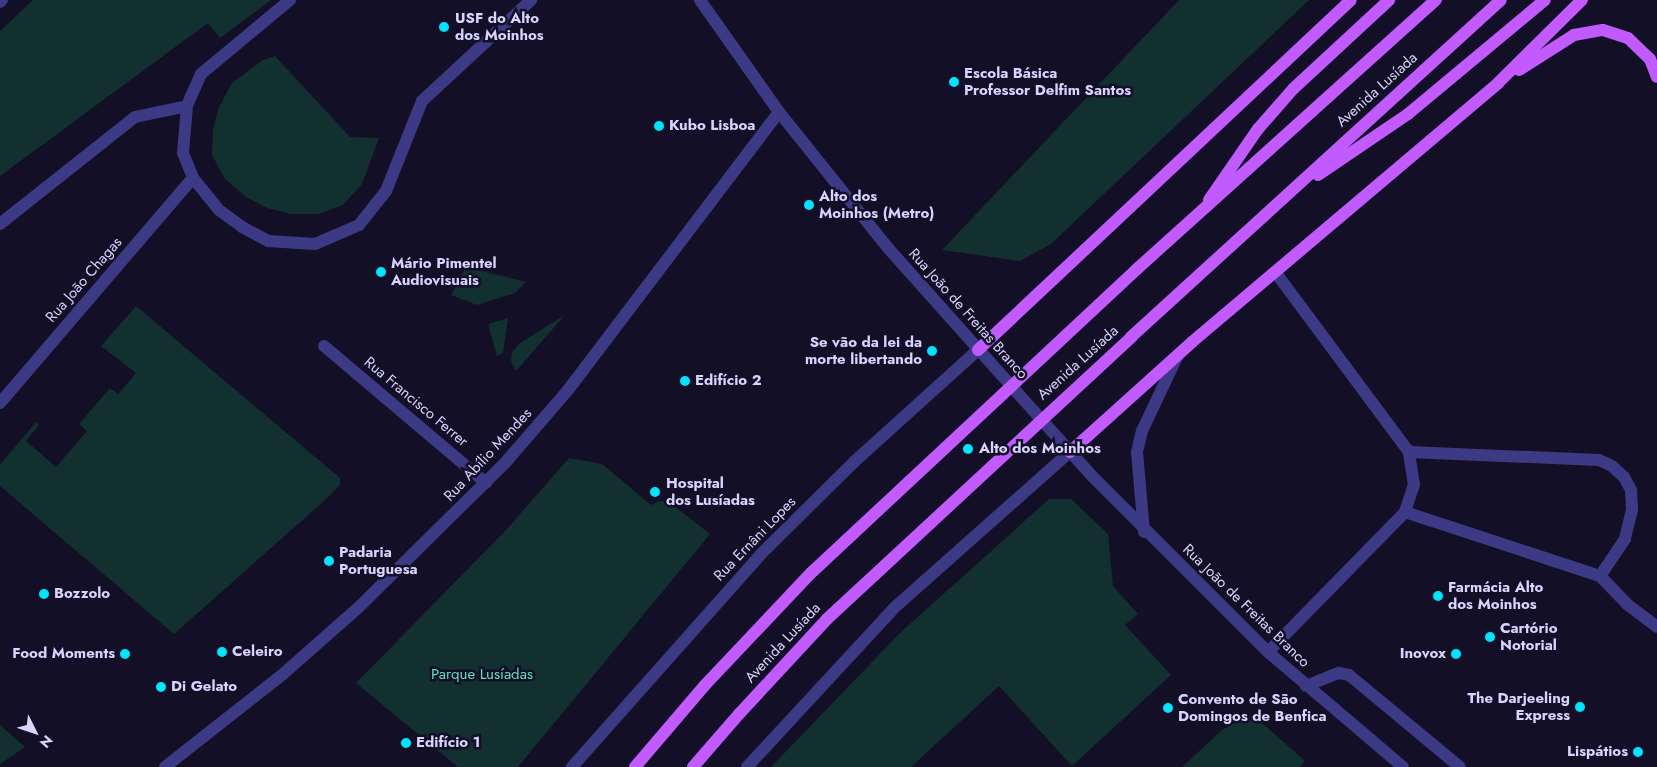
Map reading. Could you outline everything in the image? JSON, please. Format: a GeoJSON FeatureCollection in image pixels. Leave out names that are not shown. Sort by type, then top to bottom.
{"type":"FeatureCollection","features":[{"type":"Feature","properties":{"kind":"main road"},"geometry":{"type":"LineString","coordinates":[[978,350],[1351,0]]}},
{"type":"Feature","properties":{"kind":"main road"},"geometry":{"type":"LineString","coordinates":[[1196,218],[1258,129],[1316,66],[1389,0]]}},
{"type":"Feature","properties":{"kind":"main road","name":"Avenida Lusíada"},"geometry":{"type":"LineString","coordinates":[[635,767],[705,685],[811,573],[1138,268],[1196,218],[1436,0]]}},
{"type":"Feature","properties":{"kind":"main road","name":"Avenida Lusíada"},"geometry":{"type":"LineString","coordinates":[[693,767],[827,619],[945,506],[1502,0]]}},
{"type":"Feature","properties":{"kind":"main road"},"geometry":{"type":"LineString","coordinates":[[1281,200],[1408,114],[1545,0]]}},
{"type":"Feature","properties":{"kind":"main road"},"geometry":{"type":"LineString","coordinates":[[1070,452],[1178,354],[1276,273],[1498,83],[1582,0]]}},
{"type":"Feature","properties":{"kind":"main road"},"geometry":{"type":"LineString","coordinates":[[1498,83],[1574,35],[1603,30],[1628,38],[1650,58],[1657,77]]}},
{"type":"Feature","properties":{"kind":"street"},"geometry":{"type":"LineString","coordinates":[[290,0],[201,74],[187,106],[183,153],[193,178],[218,210],[268,240],[316,244],[359,225],[386,192],[422,101],[531,0]]}},
{"type":"Feature","properties":{"kind":"street","name":"Rua João de Freitas Branco"},"geometry":{"type":"LineString","coordinates":[[700,0],[779,112],[888,248],[1070,452],[1144,532],[1268,652],[1403,767]]}},
{"type":"Feature","properties":{"kind":"street"},"geometry":{"type":"LineString","coordinates":[[0,224],[136,117],[187,106]]}},
{"type":"Feature","properties":{"kind":"street","name":"Rua Abílio Mendes"},"geometry":{"type":"LineString","coordinates":[[166,767],[254,698],[359,607],[486,483],[568,390],[779,112]]}},
{"type":"Feature","properties":{"kind":"street","name":"Rua João Chagas"},"geometry":{"type":"LineString","coordinates":[[0,403],[193,178]]}},
{"type":"Feature","properties":{"kind":"street"},"geometry":{"type":"LineString","coordinates":[[1268,652],[1405,512],[1414,485],[1409,452],[1276,273]]}},
{"type":"Feature","properties":{"kind":"street","name":"Rua Francisco Ferrer"},"geometry":{"type":"LineString","coordinates":[[324,346],[486,483]]}},
{"type":"Feature","properties":{"kind":"street","name":"Rua Ernâni Lopes"},"geometry":{"type":"LineString","coordinates":[[572,767],[760,554],[855,461],[978,350]]}},
{"type":"Feature","properties":{"kind":"street"},"geometry":{"type":"LineString","coordinates":[[1144,532],[1138,452],[1142,431],[1178,354]]}},
{"type":"Feature","properties":{"kind":"street"},"geometry":{"type":"LineString","coordinates":[[747,767],[894,608],[1070,452]]}},
{"type":"Feature","properties":{"kind":"street"},"geometry":{"type":"LineString","coordinates":[[1409,452],[1599,460],[1612,466],[1624,477],[1631,490],[1632,510],[1625,539],[1600,576]]}},
{"type":"Feature","properties":{"kind":"street"},"geometry":{"type":"LineString","coordinates":[[1405,512],[1600,576],[1628,605],[1657,627]]}},
{"type":"Feature","properties":{"kind":"street","name":"Rua João de Freitas Branco"},"geometry":{"type":"LineString","coordinates":[[1306,686],[1339,673],[1349,675],[1460,767]]}},
{"type":"Feature","properties":{"kind":"green space"},"geometry":{"type":"Polygon","coordinates":[[[33,0],[271,0],[220,38],[208,23],[0,176],[0,31],[33,0]]]}},
{"type":"Feature","properties":{"kind":"green space"},"geometry":{"type":"Polygon","coordinates":[[[1179,0],[1309,0],[1051,244],[1020,261],[942,250],[1179,0]]]}},
{"type":"Feature","properties":{"kind":"green space"},"geometry":{"type":"Polygon","coordinates":[[[275,56],[350,137],[379,138],[362,184],[343,205],[318,214],[291,214],[267,208],[246,197],[225,179],[212,155],[213,129],[219,107],[232,83],[263,60],[275,56]]]}},
{"type":"Feature","properties":{"kind":"green space"},"geometry":{"type":"Polygon","coordinates":[[[466,267],[526,282],[515,293],[477,305],[451,295],[466,267]]]}},
{"type":"Feature","properties":{"kind":"green space"},"geometry":{"type":"Polygon","coordinates":[[[136,306],[340,478],[340,485],[324,501],[174,634],[0,486],[0,465],[36,422],[39,425],[26,441],[56,467],[87,431],[79,424],[110,388],[118,394],[136,373],[101,346],[136,306]]]}},
{"type":"Feature","properties":{"kind":"green space"},"geometry":{"type":"Polygon","coordinates":[[[565,315],[516,371],[511,361],[512,352],[520,343],[565,315]]]}},
{"type":"Feature","properties":{"kind":"green space"},"geometry":{"type":"Polygon","coordinates":[[[508,318],[503,353],[497,356],[488,324],[508,318]]]}},
{"type":"Feature","properties":{"kind":"green space","name":"Parque Lusíadas"},"geometry":{"type":"Polygon","coordinates":[[[569,458],[602,464],[651,505],[660,501],[669,502],[710,534],[518,767],[458,767],[356,683],[506,530],[569,458]]]}},
{"type":"Feature","properties":{"kind":"green space"},"geometry":{"type":"Polygon","coordinates":[[[1049,499],[1071,499],[1108,534],[1113,586],[1138,614],[1125,625],[1171,675],[1072,766],[999,686],[911,767],[771,767],[900,633],[1049,499]]]}},
{"type":"Feature","properties":{"kind":"green space"},"geometry":{"type":"Polygon","coordinates":[[[1252,714],[1305,761],[1300,767],[1182,767],[1222,730],[1252,714]]]}},
{"type":"Feature","properties":{"kind":"green space"},"geometry":{"type":"Polygon","coordinates":[[[0,725],[25,747],[0,764],[0,725]]]}},
{"type":"Feature","properties":{"kind":"place","name":"USF do Alto dos Moinhos"},"geometry":{"type":"Point","coordinates":[444,27]}},
{"type":"Feature","properties":{"kind":"place","name":"Escola Básica Professor Delfim Santos"},"geometry":{"type":"Point","coordinates":[954,82]}},
{"type":"Feature","properties":{"kind":"place","name":"Kubo Lisboa"},"geometry":{"type":"Point","coordinates":[659,126]}},
{"type":"Feature","properties":{"kind":"place","name":"Alto dos Moinhos (Metro)"},"geometry":{"type":"Point","coordinates":[809,205]}},
{"type":"Feature","properties":{"kind":"place","name":"Mário Pimentel Audiovisuais"},"geometry":{"type":"Point","coordinates":[381,272]}},
{"type":"Feature","properties":{"kind":"place","name":"Se vão da lei da morte libertando"},"geometry":{"type":"Point","coordinates":[932,351]}},
{"type":"Feature","properties":{"kind":"place","name":"Edifício 2"},"geometry":{"type":"Point","coordinates":[685,381]}},
{"type":"Feature","properties":{"kind":"place","name":"Alto dos Moinhos"},"geometry":{"type":"Point","coordinates":[968,449]}},
{"type":"Feature","properties":{"kind":"place","name":"Hospital dos Lusíadas"},"geometry":{"type":"Point","coordinates":[655,492]}},
{"type":"Feature","properties":{"kind":"place","name":"Padaria Portuguesa"},"geometry":{"type":"Point","coordinates":[329,561]}},
{"type":"Feature","properties":{"kind":"place","name":"Bozzolo"},"geometry":{"type":"Point","coordinates":[44,594]}},
{"type":"Feature","properties":{"kind":"place","name":"Farmácia Alto dos Moinhos"},"geometry":{"type":"Point","coordinates":[1438,596]}},
{"type":"Feature","properties":{"kind":"place","name":"Cartório Notorial"},"geometry":{"type":"Point","coordinates":[1490,637]}},
{"type":"Feature","properties":{"kind":"place","name":"Celeiro"},"geometry":{"type":"Point","coordinates":[222,652]}},
{"type":"Feature","properties":{"kind":"place","name":"Food Moments"},"geometry":{"type":"Point","coordinates":[125,654]}},
{"type":"Feature","properties":{"kind":"place","name":"Inovox"},"geometry":{"type":"Point","coordinates":[1456,654]}},
{"type":"Feature","properties":{"kind":"place","name":"Di Gelato"},"geometry":{"type":"Point","coordinates":[161,687]}},
{"type":"Feature","properties":{"kind":"place","name":"The Darjeeling Express"},"geometry":{"type":"Point","coordinates":[1580,707]}},
{"type":"Feature","properties":{"kind":"place","name":"Convento de São Domingos de Benfica"},"geometry":{"type":"Point","coordinates":[1168,708]}},
{"type":"Feature","properties":{"kind":"place","name":"Edifício 1"},"geometry":{"type":"Point","coordinates":[406,743]}},
{"type":"Feature","properties":{"kind":"place","name":"Lispátios"},"geometry":{"type":"Point","coordinates":[1638,752]}}]}
